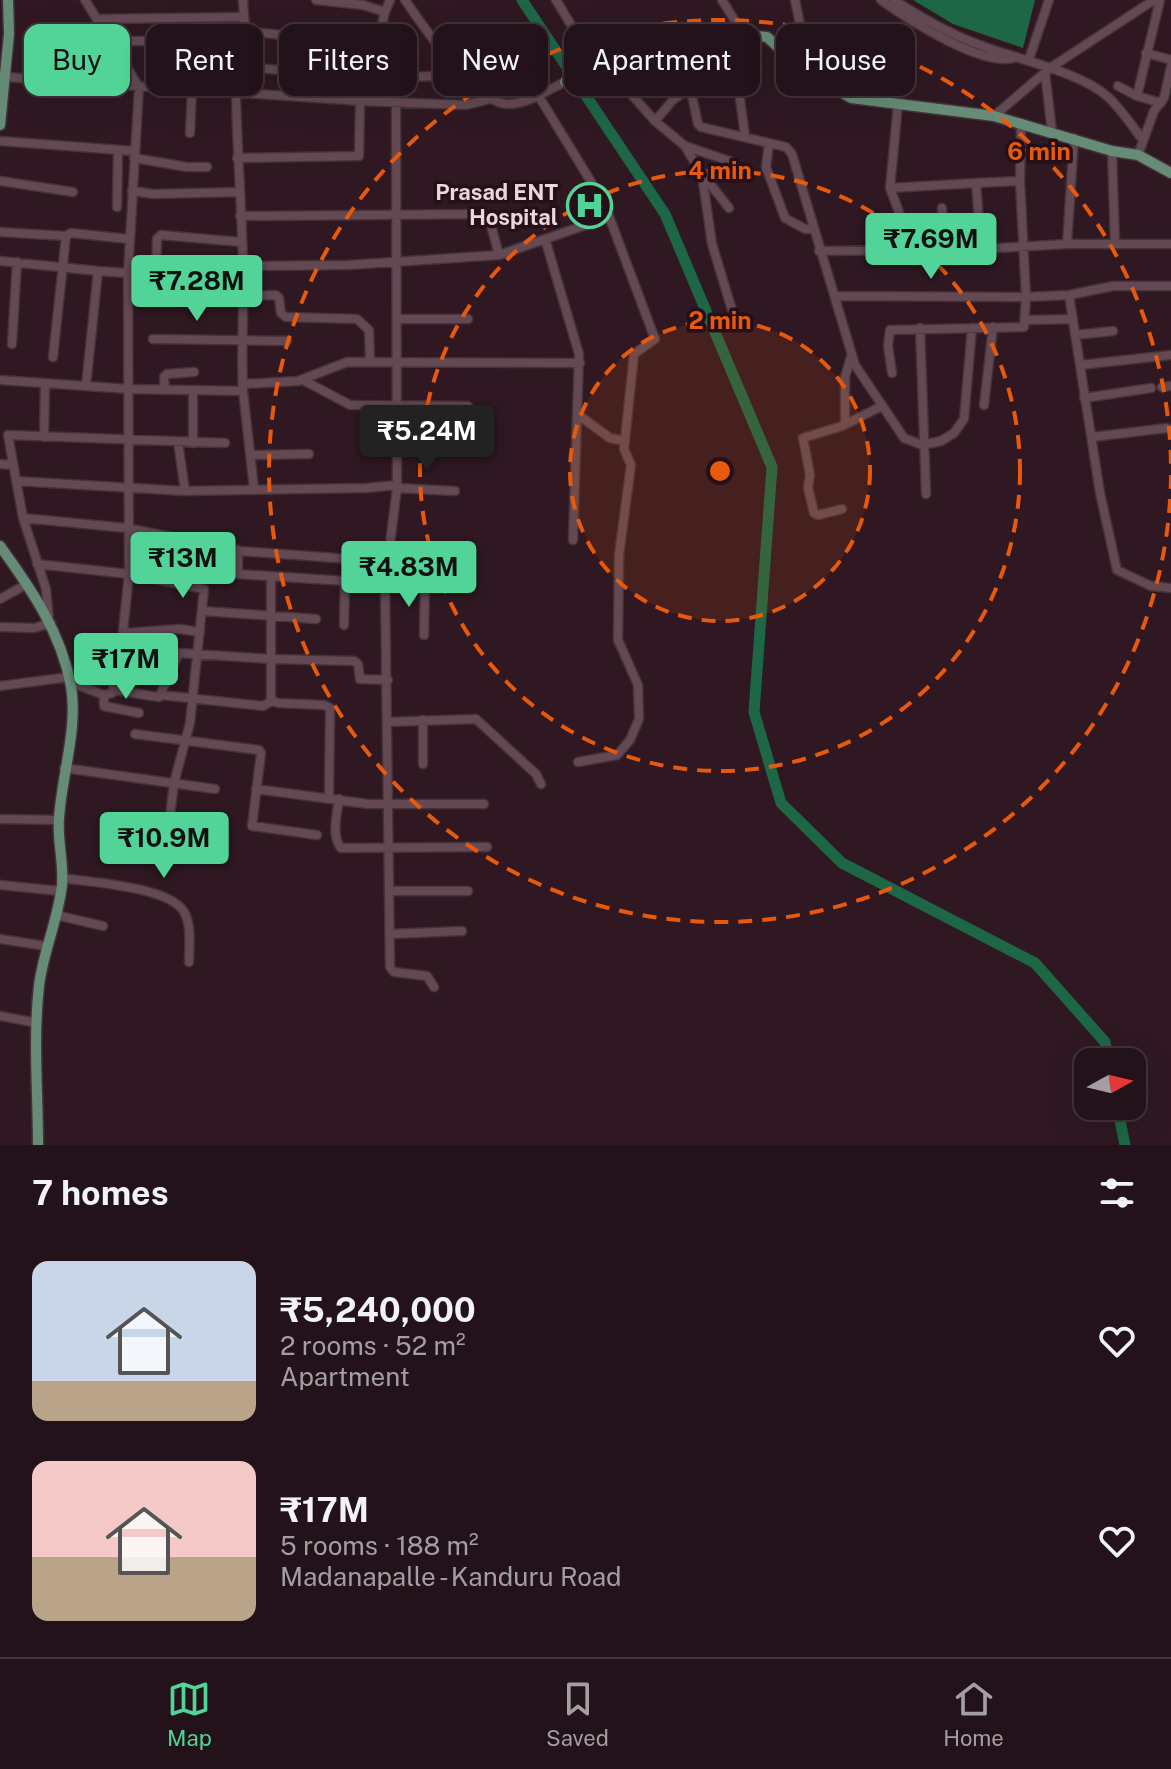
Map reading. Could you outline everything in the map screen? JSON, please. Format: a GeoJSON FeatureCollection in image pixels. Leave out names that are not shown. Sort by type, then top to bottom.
{"type":"FeatureCollection","features":[{"type":"Feature","properties":{"kind":"main road"},"geometry":{"type":"LineString","coordinates":[[0,125],[9,34],[8,0]]}},
{"type":"Feature","properties":{"kind":"main road"},"geometry":{"type":"LineString","coordinates":[[848,96],[994,116],[1112,151],[1138,155],[1171,173]]}},
{"type":"Feature","properties":{"kind":"main road"},"geometry":{"type":"LineString","coordinates":[[0,546],[50,622],[70,679],[74,719],[64,768],[59,820],[60,891],[39,984],[38,1145]]}},
{"type":"Feature","properties":{"kind":"street"},"geometry":{"type":"LineString","coordinates":[[85,0],[100,24]]}},
{"type":"Feature","properties":{"kind":"street"},"geometry":{"type":"LineString","coordinates":[[243,0],[244,24]]}},
{"type":"Feature","properties":{"kind":"street"},"geometry":{"type":"LineString","coordinates":[[316,0],[363,5],[385,12]]}},
{"type":"Feature","properties":{"kind":"street"},"geometry":{"type":"LineString","coordinates":[[263,33],[377,45],[390,0]]}},
{"type":"Feature","properties":{"kind":"street"},"geometry":{"type":"LineString","coordinates":[[405,0],[433,37]]}},
{"type":"Feature","properties":{"kind":"street"},"geometry":{"type":"LineString","coordinates":[[556,0],[572,24]]}},
{"type":"Feature","properties":{"kind":"street"},"geometry":{"type":"LineString","coordinates":[[722,0],[733,24]]}},
{"type":"Feature","properties":{"kind":"street"},"geometry":{"type":"LineString","coordinates":[[795,0],[800,24]]}},
{"type":"Feature","properties":{"kind":"street"},"geometry":{"type":"LineString","coordinates":[[881,0],[926,31],[982,55],[1004,60],[1017,56]]}},
{"type":"Feature","properties":{"kind":"street"},"geometry":{"type":"LineString","coordinates":[[894,0],[939,27],[984,47],[1029,59],[1107,96],[1143,140]]}},
{"type":"Feature","properties":{"kind":"street"},"geometry":{"type":"LineString","coordinates":[[1029,59],[1049,0]]}},
{"type":"Feature","properties":{"kind":"street"},"geometry":{"type":"LineString","coordinates":[[994,116],[1048,70],[1154,0]]}},
{"type":"Feature","properties":{"kind":"street"},"geometry":{"type":"LineString","coordinates":[[1137,96],[1160,0]]}},
{"type":"Feature","properties":{"kind":"street"},"geometry":{"type":"LineString","coordinates":[[97,19],[244,17]]}},
{"type":"Feature","properties":{"kind":"street"},"geometry":{"type":"LineString","coordinates":[[1146,53],[1171,60]]}},
{"type":"Feature","properties":{"kind":"street"},"geometry":{"type":"LineString","coordinates":[[1138,155],[1154,111],[1161,103],[1171,67]]}},
{"type":"Feature","properties":{"kind":"street"},"geometry":{"type":"LineString","coordinates":[[263,68],[361,78],[433,77]]}},
{"type":"Feature","properties":{"kind":"street"},"geometry":{"type":"LineString","coordinates":[[1048,70],[1052,132]]}},
{"type":"Feature","properties":{"kind":"street"},"geometry":{"type":"LineString","coordinates":[[114,690],[124,632],[129,574],[128,274],[139,87],[130,72]]}},
{"type":"Feature","properties":{"kind":"street"},"geometry":{"type":"LineString","coordinates":[[6,77],[146,87]]}},
{"type":"Feature","properties":{"kind":"street"},"geometry":{"type":"LineString","coordinates":[[1118,86],[1161,103]]}},
{"type":"Feature","properties":{"kind":"street"},"geometry":{"type":"LineString","coordinates":[[263,95],[466,105],[490,99]]}},
{"type":"Feature","properties":{"kind":"street"},"geometry":{"type":"LineString","coordinates":[[190,133],[193,96]]}},
{"type":"Feature","properties":{"kind":"street"},"geometry":{"type":"LineString","coordinates":[[236,96],[243,266],[243,387],[254,489]]}},
{"type":"Feature","properties":{"kind":"street"},"geometry":{"type":"LineString","coordinates":[[487,96],[509,105],[535,96]]}},
{"type":"Feature","properties":{"kind":"street"},"geometry":{"type":"LineString","coordinates":[[539,96],[604,203],[655,339],[634,354],[625,441],[625,454],[631,465],[619,555],[618,640],[638,685],[639,719],[630,740],[617,755],[578,762]]}},
{"type":"Feature","properties":{"kind":"street"},"geometry":{"type":"LineString","coordinates":[[629,96],[685,146],[702,175],[729,208]]}},
{"type":"Feature","properties":{"kind":"street"},"geometry":{"type":"LineString","coordinates":[[655,121],[679,96]]}},
{"type":"Feature","properties":{"kind":"street"},"geometry":{"type":"LineString","coordinates":[[692,96],[701,127],[786,147],[792,154],[855,365],[904,438],[922,445],[945,440],[964,419],[972,328]]}},
{"type":"Feature","properties":{"kind":"street"},"geometry":{"type":"LineString","coordinates":[[742,96],[745,136]]}},
{"type":"Feature","properties":{"kind":"street"},"geometry":{"type":"LineString","coordinates":[[237,158],[359,156],[360,101]]}},
{"type":"Feature","properties":{"kind":"street"},"geometry":{"type":"LineString","coordinates":[[396,102],[397,486],[385,583],[391,971],[427,976],[434,987]]}},
{"type":"Feature","properties":{"kind":"street"},"geometry":{"type":"LineString","coordinates":[[898,104],[890,188],[899,212],[904,251]]}},
{"type":"Feature","properties":{"kind":"street"},"geometry":{"type":"LineString","coordinates":[[892,373],[888,346],[890,330],[1024,327],[1026,297],[1020,181],[1021,124]]}},
{"type":"Feature","properties":{"kind":"street"},"geometry":{"type":"LineString","coordinates":[[1067,244],[1074,138]]}},
{"type":"Feature","properties":{"kind":"street"},"geometry":{"type":"LineString","coordinates":[[0,141],[118,150],[187,167],[207,167]]}},
{"type":"Feature","properties":{"kind":"street"},"geometry":{"type":"LineString","coordinates":[[769,143],[766,167],[785,218],[805,229],[813,229]]}},
{"type":"Feature","properties":{"kind":"street"},"geometry":{"type":"LineString","coordinates":[[685,146],[732,162]]}},
{"type":"Feature","properties":{"kind":"street"},"geometry":{"type":"LineString","coordinates":[[117,207],[118,150]]}},
{"type":"Feature","properties":{"kind":"street"},"geometry":{"type":"LineString","coordinates":[[1112,151],[1115,244]]}},
{"type":"Feature","properties":{"kind":"street"},"geometry":{"type":"LineString","coordinates":[[702,175],[712,244],[732,310]]}},
{"type":"Feature","properties":{"kind":"street"},"geometry":{"type":"LineString","coordinates":[[0,181],[73,192]]}},
{"type":"Feature","properties":{"kind":"street"},"geometry":{"type":"LineString","coordinates":[[890,188],[1020,181]]}},
{"type":"Feature","properties":{"kind":"street"},"geometry":{"type":"LineString","coordinates":[[976,183],[981,249]]}},
{"type":"Feature","properties":{"kind":"street"},"geometry":{"type":"LineString","coordinates":[[132,191],[154,194],[239,192]]}},
{"type":"Feature","properties":{"kind":"street"},"geometry":{"type":"LineString","coordinates":[[942,208],[944,250]]}},
{"type":"Feature","properties":{"kind":"street"},"geometry":{"type":"LineString","coordinates":[[240,216],[485,214],[489,218],[499,255]]}},
{"type":"Feature","properties":{"kind":"street"},"geometry":{"type":"LineString","coordinates":[[243,266],[396,262],[499,255],[609,217]]}},
{"type":"Feature","properties":{"kind":"street"},"geometry":{"type":"LineString","coordinates":[[0,232],[66,236],[71,233],[129,239]]}},
{"type":"Feature","properties":{"kind":"street"},"geometry":{"type":"LineString","coordinates":[[241,242],[161,235],[157,239],[156,285],[159,289],[278,296],[281,313],[286,317],[351,318],[363,322],[370,334],[370,362]]}},
{"type":"Feature","properties":{"kind":"street"},"geometry":{"type":"LineString","coordinates":[[53,357],[66,236]]}},
{"type":"Feature","properties":{"kind":"street"},"geometry":{"type":"LineString","coordinates":[[545,239],[574,332],[580,363],[573,540]]}},
{"type":"Feature","properties":{"kind":"street"},"geometry":{"type":"LineString","coordinates":[[819,251],[1171,244]]}},
{"type":"Feature","properties":{"kind":"street"},"geometry":{"type":"LineString","coordinates":[[0,261],[156,275]]}},
{"type":"Feature","properties":{"kind":"street"},"geometry":{"type":"LineString","coordinates":[[12,344],[17,262]]}},
{"type":"Feature","properties":{"kind":"street"},"geometry":{"type":"LineString","coordinates":[[86,386],[98,271]]}},
{"type":"Feature","properties":{"kind":"street"},"geometry":{"type":"LineString","coordinates":[[835,296],[1026,297],[1069,295],[1113,286],[1171,286]]}},
{"type":"Feature","properties":{"kind":"street"},"geometry":{"type":"LineString","coordinates":[[1069,295],[1100,493],[1117,570],[1151,586],[1171,588]]}},
{"type":"Feature","properties":{"kind":"street"},"geometry":{"type":"LineString","coordinates":[[397,319],[468,319]]}},
{"type":"Feature","properties":{"kind":"street"},"geometry":{"type":"LineString","coordinates":[[1026,320],[1073,319]]}},
{"type":"Feature","properties":{"kind":"street"},"geometry":{"type":"LineString","coordinates":[[984,405],[993,327]]}},
{"type":"Feature","properties":{"kind":"street"},"geometry":{"type":"LineString","coordinates":[[920,328],[926,494]]}},
{"type":"Feature","properties":{"kind":"street"},"geometry":{"type":"LineString","coordinates":[[1075,335],[1113,331]]}},
{"type":"Feature","properties":{"kind":"street"},"geometry":{"type":"LineString","coordinates":[[153,339],[287,341]]}},
{"type":"Feature","properties":{"kind":"street"},"geometry":{"type":"LineString","coordinates":[[845,424],[845,377],[852,354]]}},
{"type":"Feature","properties":{"kind":"street"},"geometry":{"type":"LineString","coordinates":[[1080,365],[1171,355]]}},
{"type":"Feature","properties":{"kind":"street"},"geometry":{"type":"LineString","coordinates":[[0,380],[193,390],[303,380],[337,364],[398,361],[580,363]]}},
{"type":"Feature","properties":{"kind":"street"},"geometry":{"type":"LineString","coordinates":[[165,390],[167,374],[194,372]]}},
{"type":"Feature","properties":{"kind":"street"},"geometry":{"type":"LineString","coordinates":[[303,380],[346,404],[468,406]]}},
{"type":"Feature","properties":{"kind":"street"},"geometry":{"type":"LineString","coordinates":[[44,437],[45,383]]}},
{"type":"Feature","properties":{"kind":"street"},"geometry":{"type":"LineString","coordinates":[[1084,398],[1151,388]]}},
{"type":"Feature","properties":{"kind":"street"},"geometry":{"type":"LineString","coordinates":[[193,390],[193,443]]}},
{"type":"Feature","properties":{"kind":"street"},"geometry":{"type":"LineString","coordinates":[[842,509],[818,515],[814,513],[802,441],[805,436],[845,424],[882,406]]}},
{"type":"Feature","properties":{"kind":"street"},"geometry":{"type":"LineString","coordinates":[[577,414],[610,438],[625,441]]}},
{"type":"Feature","properties":{"kind":"street"},"geometry":{"type":"LineString","coordinates":[[1092,437],[1167,428]]}},
{"type":"Feature","properties":{"kind":"street"},"geometry":{"type":"LineString","coordinates":[[0,627],[34,628],[50,622],[46,589],[23,518],[4,435],[225,443]]}},
{"type":"Feature","properties":{"kind":"street"},"geometry":{"type":"LineString","coordinates":[[178,442],[185,491]]}},
{"type":"Feature","properties":{"kind":"street"},"geometry":{"type":"LineString","coordinates":[[251,455],[309,454]]}},
{"type":"Feature","properties":{"kind":"street"},"geometry":{"type":"LineString","coordinates":[[0,464],[13,465]]}},
{"type":"Feature","properties":{"kind":"street"},"geometry":{"type":"LineString","coordinates":[[16,481],[185,491],[397,486],[455,491]]}},
{"type":"Feature","properties":{"kind":"street"},"geometry":{"type":"LineString","coordinates":[[23,518],[127,528],[239,551],[350,559]]}},
{"type":"Feature","properties":{"kind":"street"},"geometry":{"type":"LineString","coordinates":[[239,551],[238,574],[271,578],[458,584]]}},
{"type":"Feature","properties":{"kind":"street"},"geometry":{"type":"LineString","coordinates":[[37,564],[129,574],[202,587],[205,591],[187,741],[174,783],[169,825]]}},
{"type":"Feature","properties":{"kind":"street"},"geometry":{"type":"LineString","coordinates":[[271,578],[272,701]]}},
{"type":"Feature","properties":{"kind":"street"},"geometry":{"type":"LineString","coordinates":[[344,625],[345,581]]}},
{"type":"Feature","properties":{"kind":"street"},"geometry":{"type":"LineString","coordinates":[[0,599],[27,584]]}},
{"type":"Feature","properties":{"kind":"street"},"geometry":{"type":"LineString","coordinates":[[424,635],[425,584]]}},
{"type":"Feature","properties":{"kind":"street"},"geometry":{"type":"LineString","coordinates":[[203,611],[316,619]]}},
{"type":"Feature","properties":{"kind":"street"},"geometry":{"type":"LineString","coordinates":[[124,632],[179,629],[200,632]]}},
{"type":"Feature","properties":{"kind":"street"},"geometry":{"type":"LineString","coordinates":[[161,695],[178,654],[354,661],[358,664],[360,679],[388,680]]}},
{"type":"Feature","properties":{"kind":"street"},"geometry":{"type":"LineString","coordinates":[[0,686],[70,679],[104,695]]}},
{"type":"Feature","properties":{"kind":"street"},"geometry":{"type":"LineString","coordinates":[[104,695],[114,690],[154,698],[161,695],[263,706],[272,701],[324,705],[330,708],[329,798]]}},
{"type":"Feature","properties":{"kind":"street"},"geometry":{"type":"LineString","coordinates":[[104,695],[104,706],[139,713]]}},
{"type":"Feature","properties":{"kind":"street"},"geometry":{"type":"LineString","coordinates":[[388,722],[476,719],[536,774],[541,784]]}},
{"type":"Feature","properties":{"kind":"street"},"geometry":{"type":"LineString","coordinates":[[423,720],[423,764]]}},
{"type":"Feature","properties":{"kind":"street"},"geometry":{"type":"LineString","coordinates":[[135,734],[259,750],[254,828],[317,835]]}},
{"type":"Feature","properties":{"kind":"street"},"geometry":{"type":"LineString","coordinates":[[64,768],[215,789]]}},
{"type":"Feature","properties":{"kind":"street"},"geometry":{"type":"LineString","coordinates":[[256,789],[388,804],[484,804]]}},
{"type":"Feature","properties":{"kind":"street"},"geometry":{"type":"LineString","coordinates":[[339,799],[336,836],[339,846],[487,847]]}},
{"type":"Feature","properties":{"kind":"street"},"geometry":{"type":"LineString","coordinates":[[0,819],[59,820]]}},
{"type":"Feature","properties":{"kind":"street"},"geometry":{"type":"LineString","coordinates":[[146,821],[209,832]]}},
{"type":"Feature","properties":{"kind":"street"},"geometry":{"type":"LineString","coordinates":[[61,878],[155,894],[173,900],[187,917],[189,962]]}},
{"type":"Feature","properties":{"kind":"street"},"geometry":{"type":"LineString","coordinates":[[0,885],[60,891]]}},
{"type":"Feature","properties":{"kind":"street"},"geometry":{"type":"LineString","coordinates":[[389,891],[468,891]]}},
{"type":"Feature","properties":{"kind":"street"},"geometry":{"type":"LineString","coordinates":[[56,915],[103,926]]}},
{"type":"Feature","properties":{"kind":"street"},"geometry":{"type":"LineString","coordinates":[[390,934],[462,931]]}},
{"type":"Feature","properties":{"kind":"street"},"geometry":{"type":"LineString","coordinates":[[0,939],[46,946]]}},
{"type":"Feature","properties":{"kind":"street"},"geometry":{"type":"LineString","coordinates":[[0,1016],[37,1023]]}},
{"type":"Feature","properties":{"kind":"shaded area"},"geometry":{"type":"Polygon","coordinates":[[[913,0],[1035,0],[1023,48],[953,24],[913,0]]]}},
{"type":"Feature","properties":{"kind":"waterway"},"geometry":{"type":"LineString","coordinates":[[522,0],[665,214],[772,467],[754,712],[781,803],[842,863],[1035,963],[1105,1042],[1106,1048]]}},
{"type":"Feature","properties":{"kind":"waterway"},"geometry":{"type":"LineString","coordinates":[[1120,1120],[1125,1145]]}},
{"type":"Feature","properties":{"kind":"place","name":"Prasad ENT Hospital"},"geometry":{"type":"Point","coordinates":[589,205]}}]}
